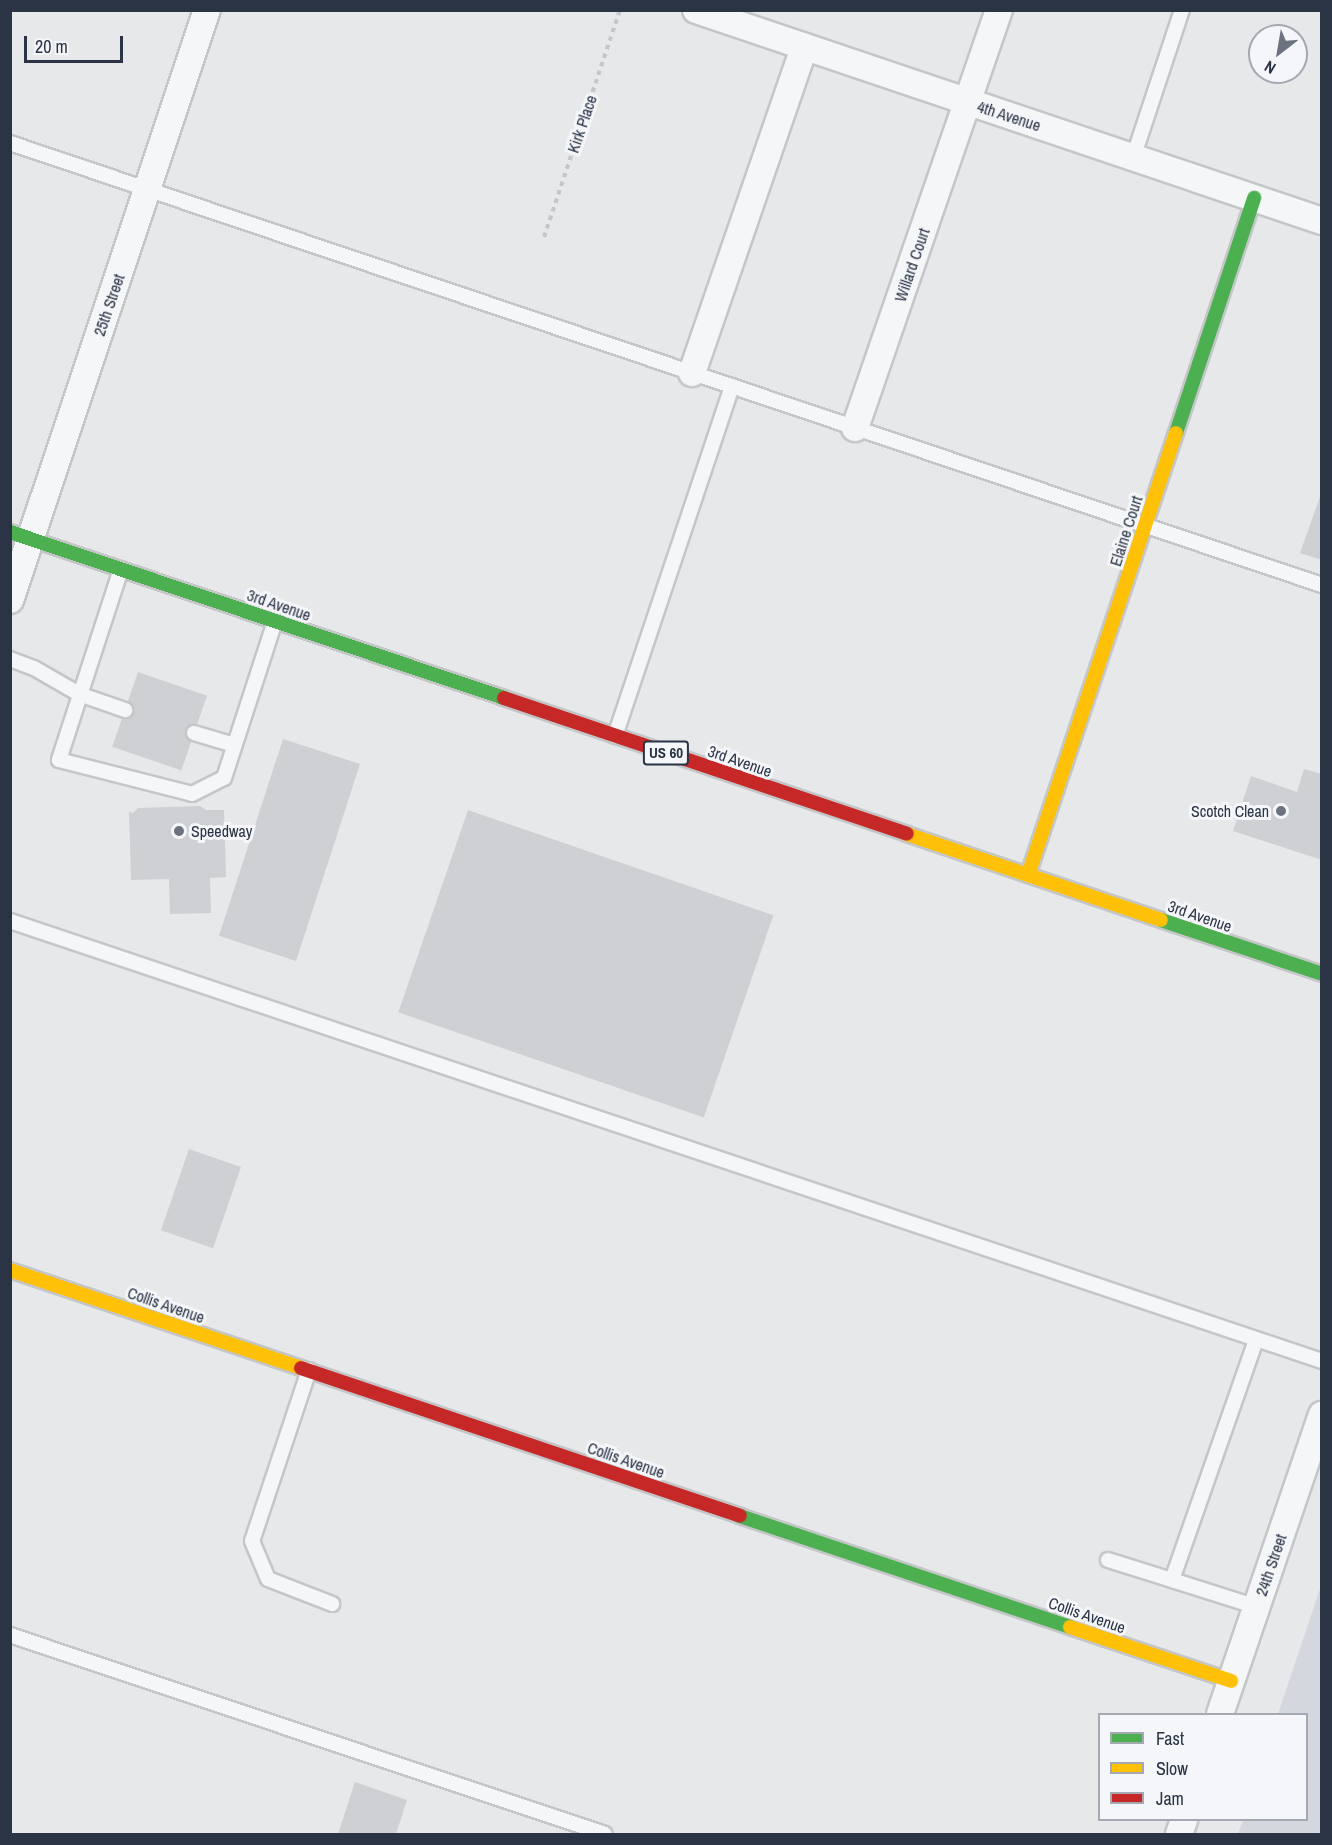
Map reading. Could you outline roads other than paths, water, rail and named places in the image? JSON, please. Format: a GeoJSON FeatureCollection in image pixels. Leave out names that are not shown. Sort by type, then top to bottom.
{"type":"FeatureCollection","features":[{"type":"Feature","properties":{"kind":"street","name":"25th Street"},"geometry":{"type":"LineString","coordinates":[[10,600],[21,536],[148,190],[207,10]]}},
{"type":"Feature","properties":{"kind":"street","name":"4th Avenue"},"geometry":{"type":"LineString","coordinates":[[696,10],[1322,221]]}},
{"type":"Feature","properties":{"kind":"street","name":"Willard Court"},"geometry":{"type":"LineString","coordinates":[[855,428],[999,10]]}},
{"type":"Feature","properties":{"kind":"street"},"geometry":{"type":"LineString","coordinates":[[692,373],[804,47]]}},
{"type":"Feature","properties":{"kind":"street","name":"Elaine Court"},"geometry":{"type":"LineString","coordinates":[[1028,875],[1254,198]]}},
{"type":"Feature","properties":{"kind":"street","name":"3rd Avenue"},"geometry":{"type":"LineString","coordinates":[[21,536],[1322,974]]}},
{"type":"Feature","properties":{"kind":"street","name":"Collis Avenue"},"geometry":{"type":"LineString","coordinates":[[10,1270],[1231,1682]]}},
{"type":"Feature","properties":{"kind":"street","name":"24th Street"},"geometry":{"type":"LineString","coordinates":[[1220,1713],[1322,1415]]}},
{"type":"Feature","properties":{"kind":"lane"},"geometry":{"type":"LineString","coordinates":[[1133,158],[1182,10]]}},
{"type":"Feature","properties":{"kind":"lane"},"geometry":{"type":"LineString","coordinates":[[10,143],[1322,585]]}},
{"type":"Feature","properties":{"kind":"lane"},"geometry":{"type":"LineString","coordinates":[[615,736],[732,386]]}},
{"type":"Feature","properties":{"kind":"lane"},"geometry":{"type":"LineString","coordinates":[[121,569],[59,760],[192,794],[224,778],[275,621]]}},
{"type":"Feature","properties":{"kind":"lane"},"geometry":{"type":"LineString","coordinates":[[10,659],[34,668],[79,694],[124,710]]}},
{"type":"Feature","properties":{"kind":"lane"},"geometry":{"type":"LineString","coordinates":[[194,733],[234,746]]}},
{"type":"Feature","properties":{"kind":"lane"},"geometry":{"type":"LineString","coordinates":[[10,921],[1322,1361]]}},
{"type":"Feature","properties":{"kind":"lane"},"geometry":{"type":"LineString","coordinates":[[1172,1580],[1256,1340]]}},
{"type":"Feature","properties":{"kind":"lane"},"geometry":{"type":"LineString","coordinates":[[309,1370],[252,1541],[268,1580],[332,1604]]}},
{"type":"Feature","properties":{"kind":"lane"},"geometry":{"type":"LineString","coordinates":[[1108,1560],[1257,1607]]}},
{"type":"Feature","properties":{"kind":"lane"},"geometry":{"type":"LineString","coordinates":[[10,1635],[605,1834]]}},
{"type":"Feature","properties":{"kind":"place","name":"Scotch Clean"},"geometry":{"type":"Point","coordinates":[1281,811]}},
{"type":"Feature","properties":{"kind":"place","name":"Speedway"},"geometry":{"type":"Point","coordinates":[179,831]}}]}
